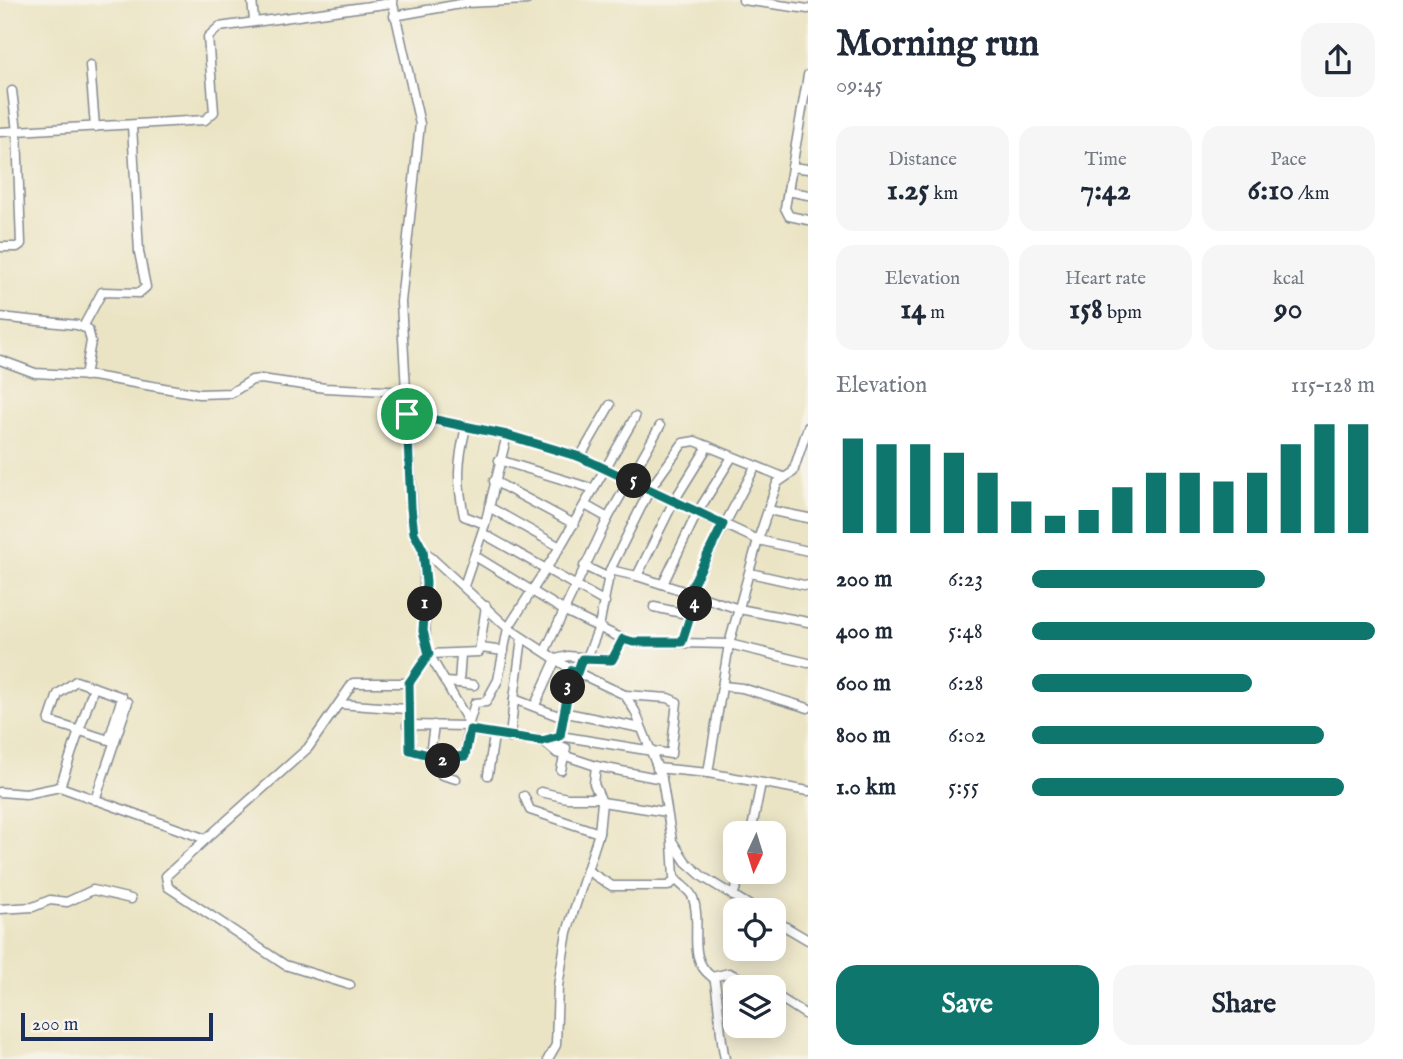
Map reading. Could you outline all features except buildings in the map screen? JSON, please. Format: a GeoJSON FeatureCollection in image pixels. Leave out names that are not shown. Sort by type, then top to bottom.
{"type":"FeatureCollection","features":[{"type":"Feature","properties":{"kind":"street"},"geometry":{"type":"LineString","coordinates":[[252,0],[254,20]]}},
{"type":"Feature","properties":{"kind":"street"},"geometry":{"type":"LineString","coordinates":[[394,16],[467,2],[527,0]]}},
{"type":"Feature","properties":{"kind":"street"},"geometry":{"type":"LineString","coordinates":[[743,0],[807,6]]}},
{"type":"Feature","properties":{"kind":"street"},"geometry":{"type":"LineString","coordinates":[[0,132],[210,118],[214,112],[208,37],[219,27],[392,1],[416,96],[420,124],[401,302],[414,533],[423,550],[508,628],[574,672],[625,695],[668,698],[677,702],[671,754],[560,736],[542,741],[494,736],[469,727],[407,725]]}},
{"type":"Feature","properties":{"kind":"street"},"geometry":{"type":"LineString","coordinates":[[90,65],[95,127]]}},
{"type":"Feature","properties":{"kind":"street"},"geometry":{"type":"LineString","coordinates":[[808,75],[806,102],[788,191],[788,215],[808,219]]}},
{"type":"Feature","properties":{"kind":"street"},"geometry":{"type":"LineString","coordinates":[[0,247],[17,247],[21,244],[17,131],[12,91]]}},
{"type":"Feature","properties":{"kind":"street"},"geometry":{"type":"LineString","coordinates":[[83,327],[102,292],[139,293],[146,287],[139,252],[132,125]]}},
{"type":"Feature","properties":{"kind":"street"},"geometry":{"type":"LineString","coordinates":[[792,167],[808,169]]}},
{"type":"Feature","properties":{"kind":"street"},"geometry":{"type":"LineString","coordinates":[[788,191],[808,195]]}},
{"type":"Feature","properties":{"kind":"street"},"geometry":{"type":"LineString","coordinates":[[0,317],[83,327],[91,334],[85,376]]}},
{"type":"Feature","properties":{"kind":"street"},"geometry":{"type":"LineString","coordinates":[[0,360],[35,373],[85,376],[209,395],[231,393],[252,380],[261,379],[336,389],[406,392]]}},
{"type":"Feature","properties":{"kind":"street"},"geometry":{"type":"LineString","coordinates":[[580,457],[610,405]]}},
{"type":"Feature","properties":{"kind":"street"},"geometry":{"type":"LineString","coordinates":[[407,414],[507,435],[580,457],[758,540],[808,551]]}},
{"type":"Feature","properties":{"kind":"street"},"geometry":{"type":"LineString","coordinates":[[429,654],[409,683],[407,748],[430,754],[440,760],[451,761],[465,756],[475,703],[486,702],[498,680],[508,628],[574,524],[635,416]]}},
{"type":"Feature","properties":{"kind":"street"},"geometry":{"type":"LineString","coordinates":[[545,651],[608,518],[660,426]]}},
{"type":"Feature","properties":{"kind":"street"},"geometry":{"type":"LineString","coordinates":[[466,427],[459,456],[458,497],[464,516],[546,569],[605,602]]}},
{"type":"Feature","properties":{"kind":"street"},"geometry":{"type":"LineString","coordinates":[[708,773],[729,644],[758,540],[783,477],[793,472],[804,456],[808,427]]}},
{"type":"Feature","properties":{"kind":"street"},"geometry":{"type":"LineString","coordinates":[[464,586],[489,507],[507,435]]}},
{"type":"Feature","properties":{"kind":"street"},"geometry":{"type":"LineString","coordinates":[[561,770],[562,715],[574,672],[584,659],[599,627],[609,574],[650,489],[684,443],[695,441],[783,477]]}},
{"type":"Feature","properties":{"kind":"street"},"geometry":{"type":"LineString","coordinates":[[637,576],[674,501],[708,446]]}},
{"type":"Feature","properties":{"kind":"street"},"geometry":{"type":"LineString","coordinates":[[663,584],[697,513],[732,457]]}},
{"type":"Feature","properties":{"kind":"street"},"geometry":{"type":"LineString","coordinates":[[499,460],[594,489]]}},
{"type":"Feature","properties":{"kind":"street"},"geometry":{"type":"LineString","coordinates":[[682,642],[691,615],[693,593],[723,524],[755,467]]}},
{"type":"Feature","properties":{"kind":"street"},"geometry":{"type":"LineString","coordinates":[[494,481],[574,524]]}},
{"type":"Feature","properties":{"kind":"street"},"geometry":{"type":"LineString","coordinates":[[585,505],[608,518]]}},
{"type":"Feature","properties":{"kind":"street"},"geometry":{"type":"LineString","coordinates":[[489,507],[560,547]]}},
{"type":"Feature","properties":{"kind":"street"},"geometry":{"type":"LineString","coordinates":[[768,510],[808,518]]}},
{"type":"Feature","properties":{"kind":"street"},"geometry":{"type":"LineString","coordinates":[[423,550],[426,583],[423,631],[429,654],[469,727]]}},
{"type":"Feature","properties":{"kind":"street"},"geometry":{"type":"LineString","coordinates":[[475,556],[564,610],[623,639],[633,642],[729,644],[808,663]]}},
{"type":"Feature","properties":{"kind":"street"},"geometry":{"type":"LineString","coordinates":[[584,566],[609,574],[637,576],[740,609],[808,622]]}},
{"type":"Feature","properties":{"kind":"street"},"geometry":{"type":"LineString","coordinates":[[750,573],[808,586]]}},
{"type":"Feature","properties":{"kind":"street"},"geometry":{"type":"LineString","coordinates":[[429,654],[479,652],[486,606]]}},
{"type":"Feature","properties":{"kind":"street"},"geometry":{"type":"LineString","coordinates":[[654,607],[691,615]]}},
{"type":"Feature","properties":{"kind":"street"},"geometry":{"type":"LineString","coordinates":[[510,738],[522,638]]}},
{"type":"Feature","properties":{"kind":"street"},"geometry":{"type":"LineString","coordinates":[[556,659],[570,656],[615,659],[623,639]]}},
{"type":"Feature","properties":{"kind":"street"},"geometry":{"type":"LineString","coordinates":[[481,648],[504,651]]}},
{"type":"Feature","properties":{"kind":"street"},"geometry":{"type":"LineString","coordinates":[[459,683],[461,654]]}},
{"type":"Feature","properties":{"kind":"street"},"geometry":{"type":"LineString","coordinates":[[535,705],[556,659]]}},
{"type":"Feature","properties":{"kind":"street"},"geometry":{"type":"LineString","coordinates":[[498,680],[516,682]]}},
{"type":"Feature","properties":{"kind":"street"},"geometry":{"type":"LineString","coordinates":[[350,985],[285,965],[168,887],[166,876],[307,748],[356,681],[409,683]]}},
{"type":"Feature","properties":{"kind":"street"},"geometry":{"type":"LineString","coordinates":[[95,800],[112,741],[122,698],[74,682],[58,694],[48,716],[49,721],[112,741]]}},
{"type":"Feature","properties":{"kind":"street"},"geometry":{"type":"LineString","coordinates":[[445,682],[474,685]]}},
{"type":"Feature","properties":{"kind":"street"},"geometry":{"type":"LineString","coordinates":[[723,685],[808,708]]}},
{"type":"Feature","properties":{"kind":"street"},"geometry":{"type":"LineString","coordinates":[[60,787],[94,687]]}},
{"type":"Feature","properties":{"kind":"street"},"geometry":{"type":"LineString","coordinates":[[625,695],[662,779],[676,880],[693,896],[697,921],[695,946],[706,972],[714,977],[729,973],[733,975]]}},
{"type":"Feature","properties":{"kind":"street"},"geometry":{"type":"LineString","coordinates":[[513,699],[562,715],[641,729]]}},
{"type":"Feature","properties":{"kind":"street"},"geometry":{"type":"LineString","coordinates":[[112,741],[128,702]]}},
{"type":"Feature","properties":{"kind":"street"},"geometry":{"type":"LineString","coordinates":[[340,705],[407,709]]}},
{"type":"Feature","properties":{"kind":"street"},"geometry":{"type":"LineString","coordinates":[[430,754],[434,725]]}},
{"type":"Feature","properties":{"kind":"street"},"geometry":{"type":"LineString","coordinates":[[488,775],[494,736]]}},
{"type":"Feature","properties":{"kind":"street"},"geometry":{"type":"LineString","coordinates":[[542,741],[596,766],[662,779]]}},
{"type":"Feature","properties":{"kind":"street"},"geometry":{"type":"LineString","coordinates":[[440,760],[442,775],[456,779]]}},
{"type":"Feature","properties":{"kind":"street"},"geometry":{"type":"LineString","coordinates":[[548,1059],[556,1045],[558,986],[567,932],[599,833],[601,800],[594,784],[596,766]]}},
{"type":"Feature","properties":{"kind":"street"},"geometry":{"type":"LineString","coordinates":[[657,768],[708,773],[808,791]]}},
{"type":"Feature","properties":{"kind":"street"},"geometry":{"type":"LineString","coordinates":[[753,821],[761,783]]}},
{"type":"Feature","properties":{"kind":"street"},"geometry":{"type":"LineString","coordinates":[[0,792],[26,794],[60,787],[206,839]]}},
{"type":"Feature","properties":{"kind":"street"},"geometry":{"type":"LineString","coordinates":[[541,792],[667,812]]}},
{"type":"Feature","properties":{"kind":"street"},"geometry":{"type":"LineString","coordinates":[[524,796],[530,810],[599,833]]}},
{"type":"Feature","properties":{"kind":"street"},"geometry":{"type":"LineString","coordinates":[[672,841],[686,862],[736,898]]}},
{"type":"Feature","properties":{"kind":"street"},"geometry":{"type":"LineString","coordinates":[[588,871],[611,886],[668,886],[676,880]]}},
{"type":"Feature","properties":{"kind":"street"},"geometry":{"type":"LineString","coordinates":[[733,896],[737,884]]}},
{"type":"Feature","properties":{"kind":"street"},"geometry":{"type":"LineString","coordinates":[[0,909],[33,908],[50,900],[67,902],[93,890],[131,899]]}},
{"type":"Feature","properties":{"kind":"street"},"geometry":{"type":"LineString","coordinates":[[786,927],[808,940]]}},
{"type":"Feature","properties":{"kind":"street"},"geometry":{"type":"LineString","coordinates":[[714,977],[725,1059]]}},
{"type":"Feature","properties":{"kind":"street"},"geometry":{"type":"LineString","coordinates":[[786,1002],[808,1016]]}},
{"type":"Feature","properties":{"kind":"route"},"geometry":{"type":"LineString","coordinates":[[407,414],[507,435],[580,457],[723,524],[689,592],[697,595],[682,642],[633,642],[623,639],[615,659],[582,659],[577,673],[572,670],[562,712],[560,736],[542,741],[494,736],[470,730],[465,756],[451,761],[436,760],[430,754],[407,748],[409,683],[414,671],[429,654],[423,631],[426,583],[423,550],[414,533],[411,508],[407,414]]}}]}
